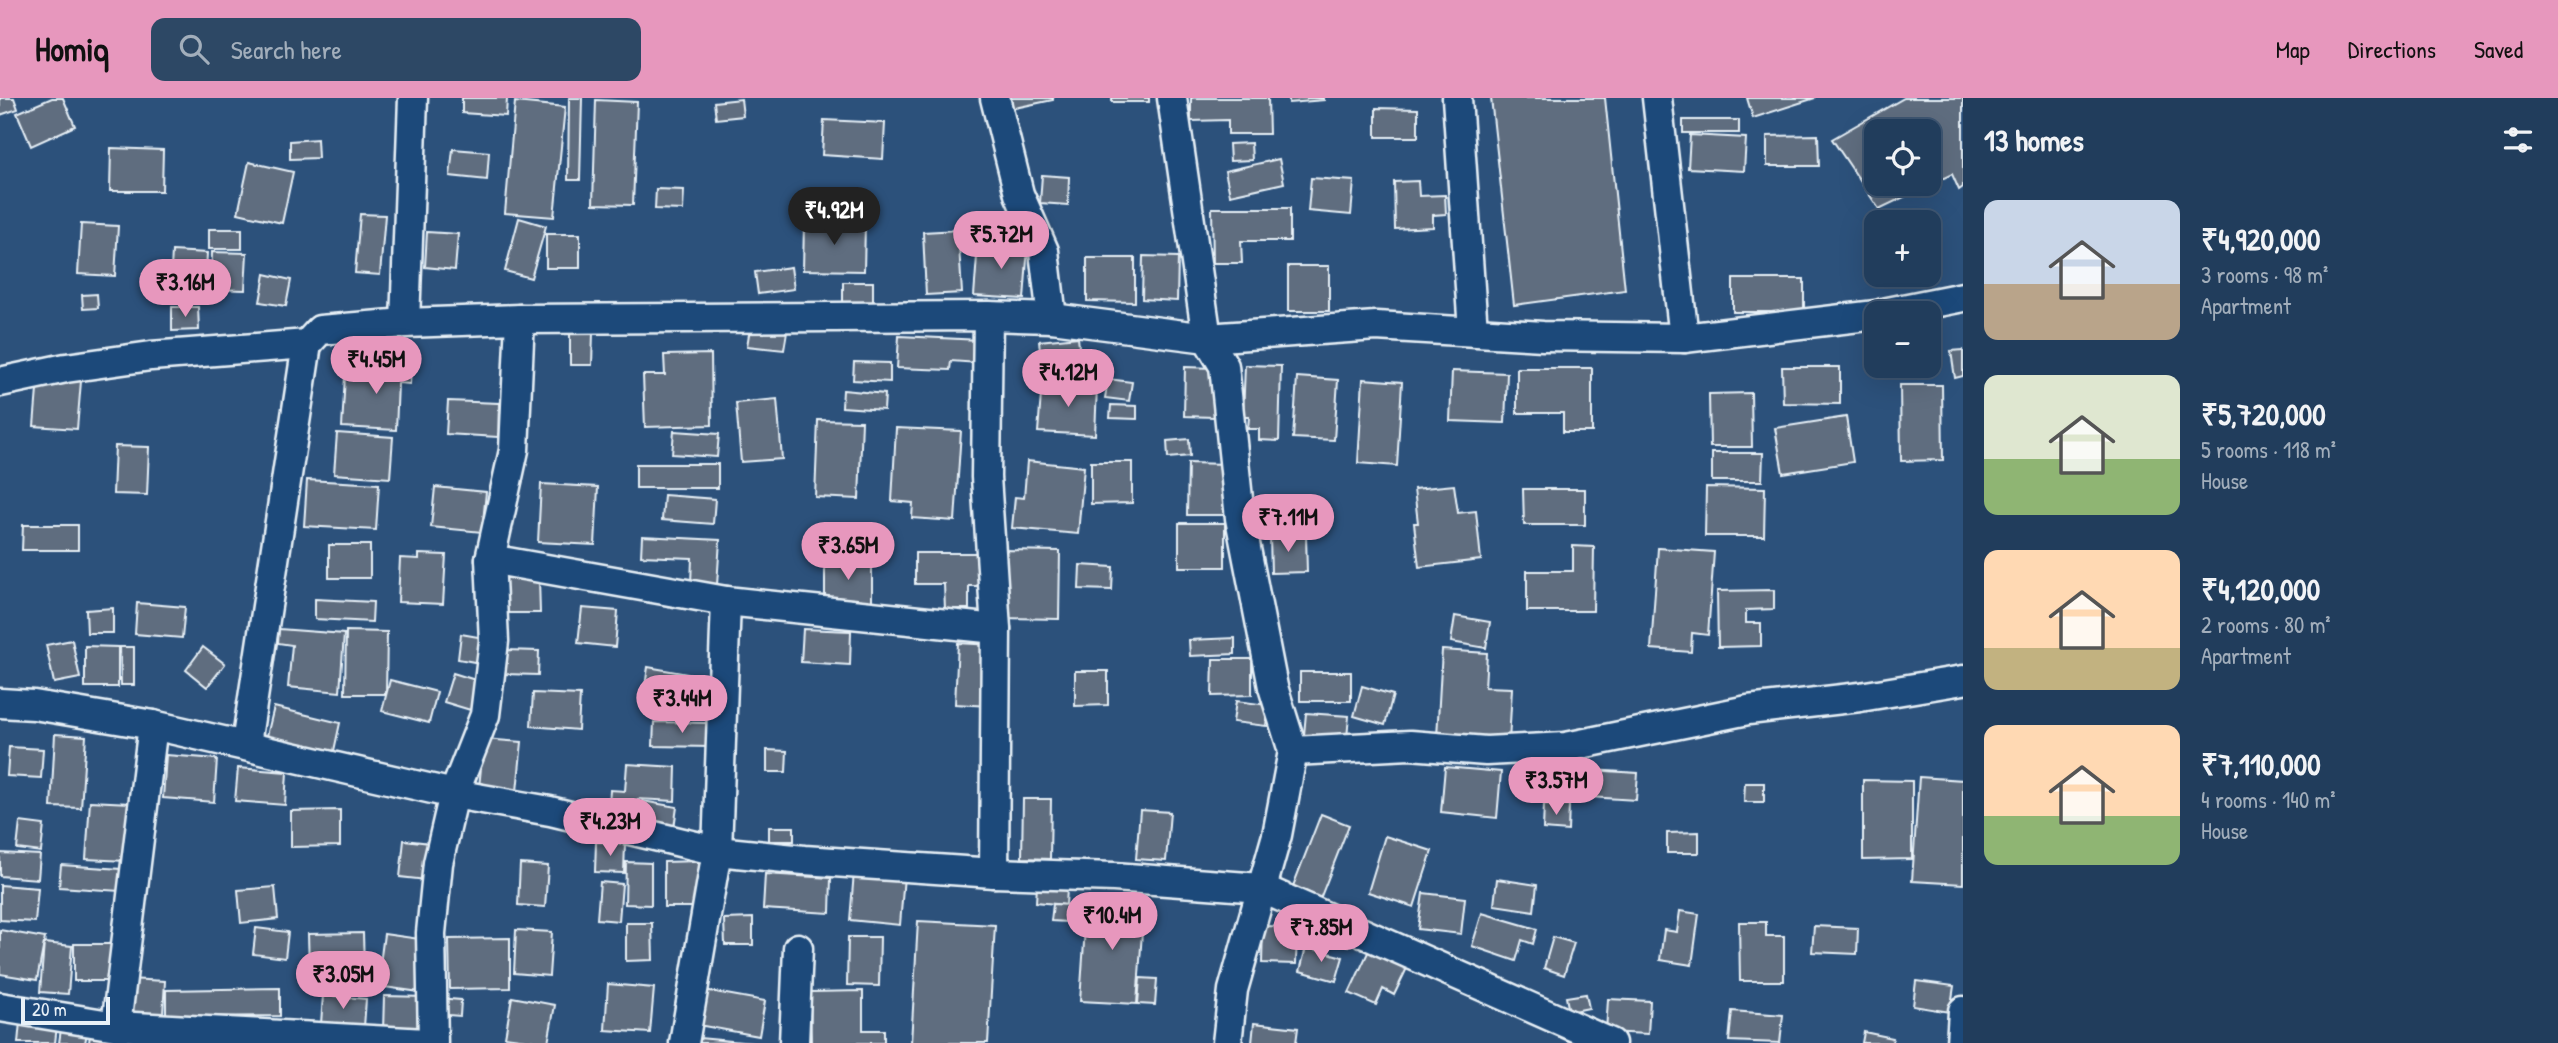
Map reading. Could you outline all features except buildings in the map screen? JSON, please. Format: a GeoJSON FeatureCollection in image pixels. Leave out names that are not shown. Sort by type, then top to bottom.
{"type":"FeatureCollection","features":[{"type":"Feature","properties":{"kind":"street"},"geometry":{"type":"LineString","coordinates":[[405,323],[413,98]]}},
{"type":"Feature","properties":{"kind":"street"},"geometry":{"type":"LineString","coordinates":[[995,98],[1019,194],[1044,251],[1052,318]]}},
{"type":"Feature","properties":{"kind":"street"},"geometry":{"type":"LineString","coordinates":[[1172,98],[1207,338],[1224,366],[1240,518],[1273,687],[1293,751],[1277,835],[1233,990],[1227,1043]]}},
{"type":"Feature","properties":{"kind":"street"},"geometry":{"type":"LineString","coordinates":[[1457,98],[1473,331]]}},
{"type":"Feature","properties":{"kind":"street"},"geometry":{"type":"LineString","coordinates":[[1657,98],[1684,338]]}},
{"type":"Feature","properties":{"kind":"street"},"geometry":{"type":"LineString","coordinates":[[1941,301],[1963,297]]}},
{"type":"Feature","properties":{"kind":"street"},"geometry":{"type":"LineString","coordinates":[[988,316],[986,477],[996,629],[994,873]]}},
{"type":"Feature","properties":{"kind":"street"},"geometry":{"type":"LineString","coordinates":[[246,744],[307,344],[320,330],[405,323],[520,319],[988,316],[1052,318],[1207,338],[1376,326],[1543,336],[1684,338],[1864,316]]}},
{"type":"Feature","properties":{"kind":"street"},"geometry":{"type":"LineString","coordinates":[[433,1043],[432,933],[438,863],[454,794],[485,715],[494,641],[490,559],[514,450],[520,319]]}},
{"type":"Feature","properties":{"kind":"street"},"geometry":{"type":"LineString","coordinates":[[0,382],[66,368],[151,356],[307,344]]}},
{"type":"Feature","properties":{"kind":"street"},"geometry":{"type":"LineString","coordinates":[[490,559],[726,601],[996,629]]}},
{"type":"Feature","properties":{"kind":"street"},"geometry":{"type":"LineString","coordinates":[[684,1043],[717,851],[726,601]]}},
{"type":"Feature","properties":{"kind":"street"},"geometry":{"type":"LineString","coordinates":[[1293,751],[1410,745],[1486,751],[1566,747],[1748,710],[1963,680]]}},
{"type":"Feature","properties":{"kind":"street"},"geometry":{"type":"LineString","coordinates":[[0,703],[34,705],[153,724],[454,794],[550,811],[717,851],[994,873],[1114,877],[1261,888],[1584,1036],[1611,1043]]}},
{"type":"Feature","properties":{"kind":"street"},"geometry":{"type":"LineString","coordinates":[[116,1026],[153,724]]}},
{"type":"Feature","properties":{"kind":"street"},"geometry":{"type":"LineString","coordinates":[[794,1043],[798,948]]}},
{"type":"Feature","properties":{"kind":"street"},"geometry":{"type":"LineString","coordinates":[[0,1007],[116,1026],[426,1043]]}},
{"type":"Feature","properties":{"kind":"street"},"geometry":{"type":"LineString","coordinates":[[1961,1043],[1963,1012]]}}]}
